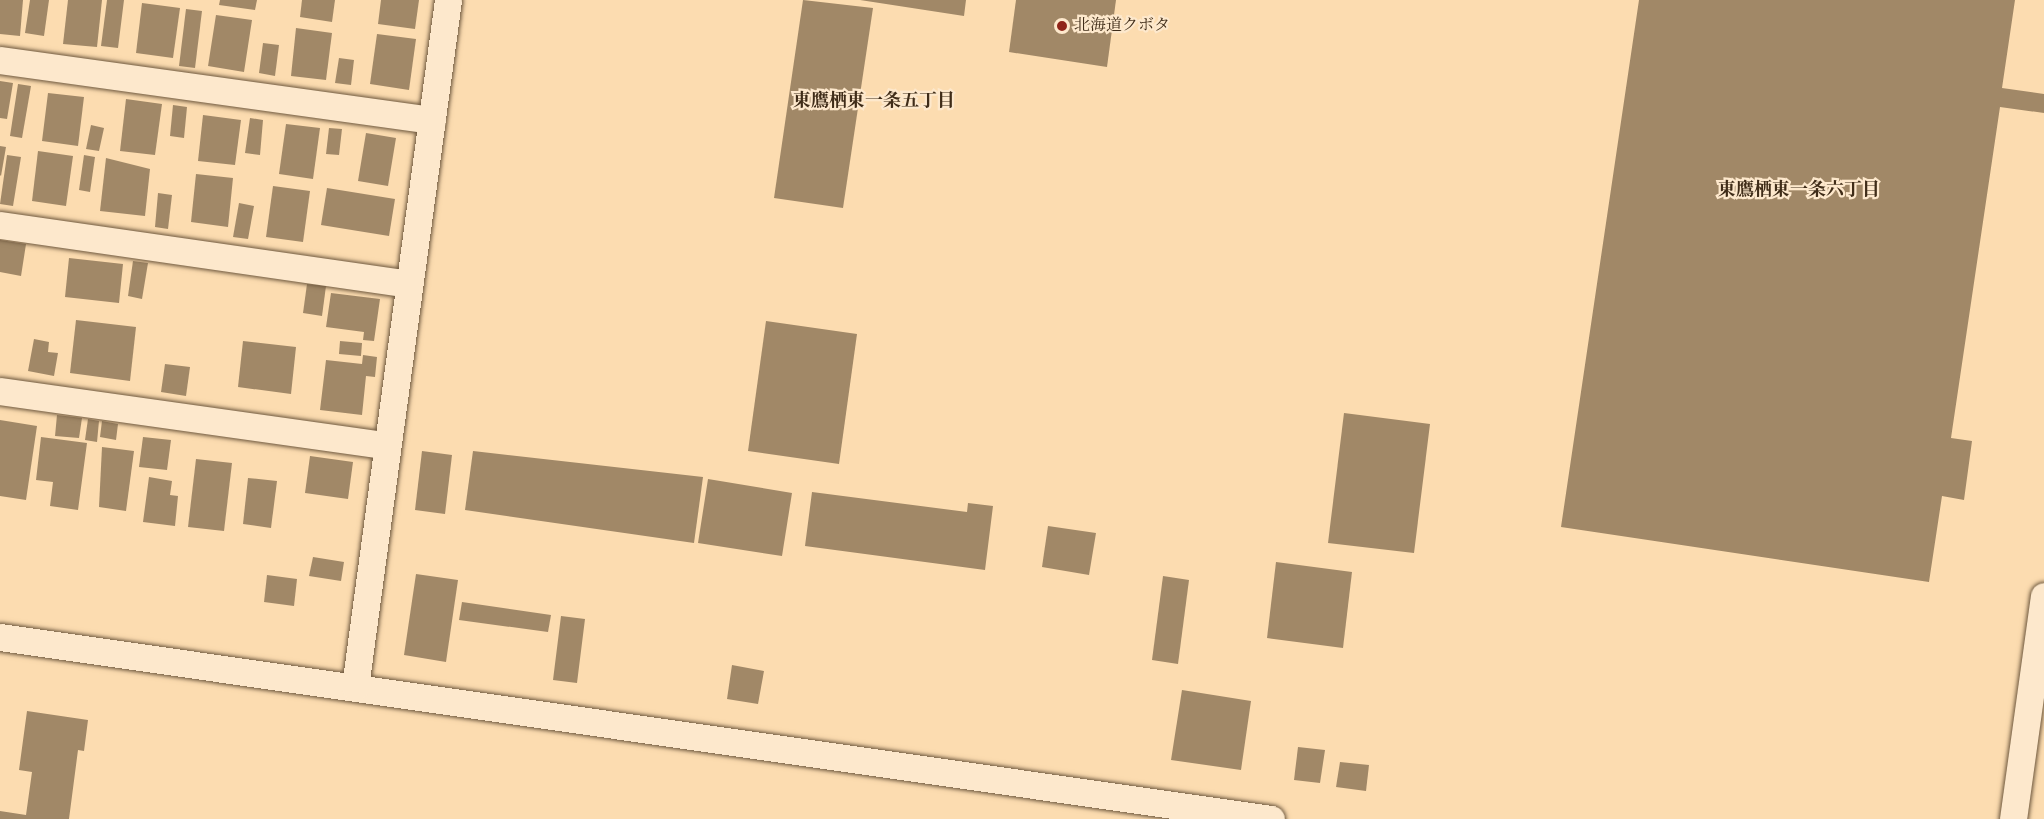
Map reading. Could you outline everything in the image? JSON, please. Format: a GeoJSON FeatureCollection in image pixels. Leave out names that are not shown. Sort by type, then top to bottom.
{"type":"FeatureCollection","features":[{"type":"Feature","properties":{"kind":"street"},"geometry":{"type":"LineString","coordinates":[[355,687],[385,445],[448,0]]}},
{"type":"Feature","properties":{"kind":"street"},"geometry":{"type":"LineString","coordinates":[[0,60],[432,120]]}},
{"type":"Feature","properties":{"kind":"street"},"geometry":{"type":"LineString","coordinates":[[0,225],[408,284]]}},
{"type":"Feature","properties":{"kind":"street"},"geometry":{"type":"LineString","coordinates":[[0,391],[385,445]]}},
{"type":"Feature","properties":{"kind":"street"},"geometry":{"type":"LineString","coordinates":[[2013,819],[2044,596]]}},
{"type":"Feature","properties":{"kind":"street"},"geometry":{"type":"LineString","coordinates":[[0,637],[1271,819]]}},
{"type":"Feature","properties":{"kind":"building"},"geometry":{"type":"Polygon","coordinates":[[[0,0],[23,0],[20,36],[0,34],[0,0]]]}},
{"type":"Feature","properties":{"kind":"building"},"geometry":{"type":"Polygon","coordinates":[[[30,0],[49,0],[44,36],[25,33],[30,0]]]}},
{"type":"Feature","properties":{"kind":"building"},"geometry":{"type":"Polygon","coordinates":[[[68,0],[102,0],[97,47],[63,44],[68,0]]]}},
{"type":"Feature","properties":{"kind":"building"},"geometry":{"type":"Polygon","coordinates":[[[107,0],[124,0],[118,48],[101,46],[107,0]]]}},
{"type":"Feature","properties":{"kind":"building"},"geometry":{"type":"Polygon","coordinates":[[[220,0],[257,0],[255,10],[219,5],[220,0]]]}},
{"type":"Feature","properties":{"kind":"building"},"geometry":{"type":"Polygon","coordinates":[[[302,0],[335,0],[332,22],[300,17],[302,0]]]}},
{"type":"Feature","properties":{"kind":"building"},"geometry":{"type":"Polygon","coordinates":[[[381,0],[419,0],[415,29],[378,24],[381,0]]]}},
{"type":"Feature","properties":{"kind":"building"},"geometry":{"type":"Polygon","coordinates":[[[803,0],[873,8],[843,208],[774,198],[803,0]]]}},
{"type":"Feature","properties":{"kind":"building"},"geometry":{"type":"Polygon","coordinates":[[[860,0],[966,0],[964,16],[860,0]]]}},
{"type":"Feature","properties":{"kind":"building","name":"北海道クボタ"},"geometry":{"type":"Polygon","coordinates":[[[1016,0],[1116,0],[1107,67],[1009,52],[1016,0]]]}},
{"type":"Feature","properties":{"kind":"building"},"geometry":{"type":"Polygon","coordinates":[[[1639,0],[2015,0],[2002,88],[2044,94],[2044,113],[2000,107],[1951,438],[1972,441],[1964,500],[1942,496],[1929,582],[1561,527],[1639,0]]]}},
{"type":"Feature","properties":{"kind":"building"},"geometry":{"type":"Polygon","coordinates":[[[142,3],[180,8],[173,58],[136,53],[142,3]]]}},
{"type":"Feature","properties":{"kind":"building"},"geometry":{"type":"Polygon","coordinates":[[[186,9],[202,11],[195,68],[179,66],[186,9]]]}},
{"type":"Feature","properties":{"kind":"building"},"geometry":{"type":"Polygon","coordinates":[[[216,15],[252,20],[244,72],[208,66],[216,15]]]}},
{"type":"Feature","properties":{"kind":"building"},"geometry":{"type":"Polygon","coordinates":[[[296,28],[332,33],[326,80],[291,76],[296,28]]]}},
{"type":"Feature","properties":{"kind":"building"},"geometry":{"type":"Polygon","coordinates":[[[377,34],[416,39],[409,90],[370,84],[377,34]]]}},
{"type":"Feature","properties":{"kind":"building"},"geometry":{"type":"Polygon","coordinates":[[[263,43],[279,45],[275,76],[259,73],[263,43]]]}},
{"type":"Feature","properties":{"kind":"building"},"geometry":{"type":"Polygon","coordinates":[[[339,58],[354,60],[351,85],[335,83],[339,58]]]}},
{"type":"Feature","properties":{"kind":"building"},"geometry":{"type":"Polygon","coordinates":[[[0,81],[13,83],[7,119],[0,118],[0,81]]]}},
{"type":"Feature","properties":{"kind":"building"},"geometry":{"type":"Polygon","coordinates":[[[18,84],[31,86],[22,138],[10,136],[18,84]]]}},
{"type":"Feature","properties":{"kind":"building"},"geometry":{"type":"Polygon","coordinates":[[[48,93],[84,97],[78,146],[42,141],[48,93]]]}},
{"type":"Feature","properties":{"kind":"building"},"geometry":{"type":"Polygon","coordinates":[[[126,99],[162,104],[155,155],[120,151],[126,99]]]}},
{"type":"Feature","properties":{"kind":"building"},"geometry":{"type":"Polygon","coordinates":[[[173,105],[187,107],[184,138],[170,136],[173,105]]]}},
{"type":"Feature","properties":{"kind":"building"},"geometry":{"type":"Polygon","coordinates":[[[203,115],[241,120],[235,165],[198,161],[203,115]]]}},
{"type":"Feature","properties":{"kind":"building"},"geometry":{"type":"Polygon","coordinates":[[[250,118],[263,120],[260,155],[245,153],[250,118]]]}},
{"type":"Feature","properties":{"kind":"building"},"geometry":{"type":"Polygon","coordinates":[[[286,124],[320,128],[313,179],[279,174],[286,124]]]}},
{"type":"Feature","properties":{"kind":"building"},"geometry":{"type":"Polygon","coordinates":[[[91,125],[104,128],[99,151],[86,149],[91,125]]]}},
{"type":"Feature","properties":{"kind":"building"},"geometry":{"type":"Polygon","coordinates":[[[329,128],[342,129],[339,155],[326,154],[329,128]]]}},
{"type":"Feature","properties":{"kind":"building"},"geometry":{"type":"Polygon","coordinates":[[[366,133],[396,138],[388,186],[358,181],[366,133]]]}},
{"type":"Feature","properties":{"kind":"building"},"geometry":{"type":"Polygon","coordinates":[[[0,146],[6,147],[1,176],[0,175],[0,146]]]}},
{"type":"Feature","properties":{"kind":"building"},"geometry":{"type":"Polygon","coordinates":[[[38,151],[73,156],[66,206],[32,201],[38,151]]]}},
{"type":"Feature","properties":{"kind":"building"},"geometry":{"type":"Polygon","coordinates":[[[7,155],[21,157],[13,206],[0,204],[7,155]]]}},
{"type":"Feature","properties":{"kind":"building"},"geometry":{"type":"Polygon","coordinates":[[[84,155],[95,157],[90,192],[79,190],[84,155]]]}},
{"type":"Feature","properties":{"kind":"building"},"geometry":{"type":"Polygon","coordinates":[[[106,158],[150,169],[145,216],[100,211],[106,158]]]}},
{"type":"Feature","properties":{"kind":"building"},"geometry":{"type":"Polygon","coordinates":[[[196,174],[233,178],[228,227],[191,222],[196,174]]]}},
{"type":"Feature","properties":{"kind":"building"},"geometry":{"type":"Polygon","coordinates":[[[273,186],[310,191],[303,242],[266,237],[273,186]]]}},
{"type":"Feature","properties":{"kind":"building"},"geometry":{"type":"Polygon","coordinates":[[[327,188],[395,199],[389,236],[321,225],[327,188]]]}},
{"type":"Feature","properties":{"kind":"building"},"geometry":{"type":"Polygon","coordinates":[[[158,193],[172,195],[168,229],[155,227],[158,193]]]}},
{"type":"Feature","properties":{"kind":"building"},"geometry":{"type":"Polygon","coordinates":[[[239,203],[254,206],[248,239],[233,237],[239,203]]]}},
{"type":"Feature","properties":{"kind":"building"},"geometry":{"type":"Polygon","coordinates":[[[0,240],[26,244],[21,276],[0,272],[0,240]]]}},
{"type":"Feature","properties":{"kind":"building"},"geometry":{"type":"Polygon","coordinates":[[[69,258],[123,264],[119,303],[65,297],[69,258]]]}},
{"type":"Feature","properties":{"kind":"building"},"geometry":{"type":"Polygon","coordinates":[[[133,261],[148,263],[142,299],[128,296],[133,261]]]}},
{"type":"Feature","properties":{"kind":"building"},"geometry":{"type":"Polygon","coordinates":[[[307,284],[326,286],[322,316],[303,313],[307,284]]]}},
{"type":"Feature","properties":{"kind":"building"},"geometry":{"type":"Polygon","coordinates":[[[331,293],[380,299],[374,341],[363,340],[364,332],[326,327],[331,293]]]}},
{"type":"Feature","properties":{"kind":"building"},"geometry":{"type":"Polygon","coordinates":[[[76,320],[136,327],[130,381],[70,373],[76,320]]]}},
{"type":"Feature","properties":{"kind":"building"},"geometry":{"type":"Polygon","coordinates":[[[766,321],[857,334],[839,464],[748,451],[766,321]]]}},
{"type":"Feature","properties":{"kind":"building"},"geometry":{"type":"Polygon","coordinates":[[[34,339],[49,342],[48,352],[58,353],[54,376],[28,371],[34,339]]]}},
{"type":"Feature","properties":{"kind":"building"},"geometry":{"type":"Polygon","coordinates":[[[243,341],[296,347],[291,394],[238,387],[243,341]]]}},
{"type":"Feature","properties":{"kind":"building"},"geometry":{"type":"Polygon","coordinates":[[[340,341],[362,343],[361,356],[339,354],[340,341]]]}},
{"type":"Feature","properties":{"kind":"building"},"geometry":{"type":"Polygon","coordinates":[[[363,355],[377,357],[375,377],[366,376],[362,415],[320,410],[326,360],[362,364],[363,355]]]}},
{"type":"Feature","properties":{"kind":"building"},"geometry":{"type":"Polygon","coordinates":[[[165,364],[190,367],[186,396],[161,392],[165,364]]]}},
{"type":"Feature","properties":{"kind":"building"},"geometry":{"type":"Polygon","coordinates":[[[1344,413],[1430,424],[1414,553],[1328,543],[1344,413]]]}},
{"type":"Feature","properties":{"kind":"building"},"geometry":{"type":"Polygon","coordinates":[[[57,415],[82,418],[79,438],[55,436],[57,415]]]}},
{"type":"Feature","properties":{"kind":"building"},"geometry":{"type":"Polygon","coordinates":[[[88,419],[99,421],[97,442],[85,440],[88,419]]]}},
{"type":"Feature","properties":{"kind":"building"},"geometry":{"type":"Polygon","coordinates":[[[0,420],[37,426],[26,500],[0,496],[0,420]]]}},
{"type":"Feature","properties":{"kind":"building"},"geometry":{"type":"Polygon","coordinates":[[[102,421],[118,424],[116,440],[100,437],[102,421]]]}},
{"type":"Feature","properties":{"kind":"building"},"geometry":{"type":"Polygon","coordinates":[[[41,437],[87,443],[78,510],[50,506],[53,482],[36,480],[41,437]]]}},
{"type":"Feature","properties":{"kind":"building"},"geometry":{"type":"Polygon","coordinates":[[[143,437],[171,440],[167,470],[139,467],[143,437]]]}},
{"type":"Feature","properties":{"kind":"building"},"geometry":{"type":"Polygon","coordinates":[[[102,447],[134,451],[126,511],[99,507],[102,447]]]}},
{"type":"Feature","properties":{"kind":"building"},"geometry":{"type":"Polygon","coordinates":[[[422,451],[452,455],[445,514],[415,510],[422,451]]]}},
{"type":"Feature","properties":{"kind":"building"},"geometry":{"type":"Polygon","coordinates":[[[473,451],[703,477],[694,543],[465,510],[473,451]]]}},
{"type":"Feature","properties":{"kind":"building"},"geometry":{"type":"Polygon","coordinates":[[[310,456],[353,462],[348,499],[305,493],[310,456]]]}},
{"type":"Feature","properties":{"kind":"building"},"geometry":{"type":"Polygon","coordinates":[[[196,459],[232,463],[224,531],[188,527],[196,459]]]}},
{"type":"Feature","properties":{"kind":"building"},"geometry":{"type":"Polygon","coordinates":[[[149,477],[172,481],[170,495],[178,496],[175,526],[143,522],[149,477]]]}},
{"type":"Feature","properties":{"kind":"building"},"geometry":{"type":"Polygon","coordinates":[[[248,478],[277,481],[271,528],[243,524],[248,478]]]}},
{"type":"Feature","properties":{"kind":"building"},"geometry":{"type":"Polygon","coordinates":[[[708,479],[792,493],[782,556],[698,543],[708,479]]]}},
{"type":"Feature","properties":{"kind":"building"},"geometry":{"type":"Polygon","coordinates":[[[812,492],[967,512],[968,503],[993,506],[985,570],[805,546],[812,492]]]}},
{"type":"Feature","properties":{"kind":"building"},"geometry":{"type":"Polygon","coordinates":[[[1048,526],[1096,533],[1089,575],[1042,567],[1048,526]]]}},
{"type":"Feature","properties":{"kind":"building"},"geometry":{"type":"Polygon","coordinates":[[[313,557],[344,562],[341,581],[309,576],[313,557]]]}},
{"type":"Feature","properties":{"kind":"building"},"geometry":{"type":"Polygon","coordinates":[[[1276,562],[1352,572],[1343,648],[1267,638],[1276,562]]]}},
{"type":"Feature","properties":{"kind":"building"},"geometry":{"type":"Polygon","coordinates":[[[416,574],[458,580],[446,662],[404,655],[416,574]]]}},
{"type":"Feature","properties":{"kind":"building"},"geometry":{"type":"Polygon","coordinates":[[[267,575],[297,579],[294,606],[264,602],[267,575]]]}},
{"type":"Feature","properties":{"kind":"building"},"geometry":{"type":"Polygon","coordinates":[[[1163,576],[1189,580],[1178,664],[1152,660],[1163,576]]]}},
{"type":"Feature","properties":{"kind":"building"},"geometry":{"type":"Polygon","coordinates":[[[462,602],[551,615],[548,632],[459,620],[462,602]]]}},
{"type":"Feature","properties":{"kind":"building"},"geometry":{"type":"Polygon","coordinates":[[[561,616],[585,619],[577,683],[553,680],[561,616]]]}},
{"type":"Feature","properties":{"kind":"building"},"geometry":{"type":"Polygon","coordinates":[[[732,665],[764,671],[758,704],[727,699],[732,665]]]}},
{"type":"Feature","properties":{"kind":"building"},"geometry":{"type":"Polygon","coordinates":[[[1182,690],[1251,701],[1241,770],[1171,760],[1182,690]]]}},
{"type":"Feature","properties":{"kind":"building"},"geometry":{"type":"Polygon","coordinates":[[[27,711],[88,720],[84,751],[78,750],[69,819],[0,819],[0,811],[26,815],[32,772],[19,770],[27,711]]]}},
{"type":"Feature","properties":{"kind":"building"},"geometry":{"type":"Polygon","coordinates":[[[1298,747],[1325,750],[1320,783],[1294,780],[1298,747]]]}},
{"type":"Feature","properties":{"kind":"building"},"geometry":{"type":"Polygon","coordinates":[[[1340,762],[1369,765],[1366,791],[1336,787],[1340,762]]]}},
{"type":"Feature","properties":{"kind":"place","name":"北海道クボタ"},"geometry":{"type":"Point","coordinates":[1062,26]}},
{"type":"Feature","properties":{"kind":"district","name":"東鷹栖東一条五丁目"},"geometry":{"type":"Point","coordinates":[874,102]}},
{"type":"Feature","properties":{"kind":"district","name":"東鷹栖東一条六丁目"},"geometry":{"type":"Point","coordinates":[1799,191]}}]}
